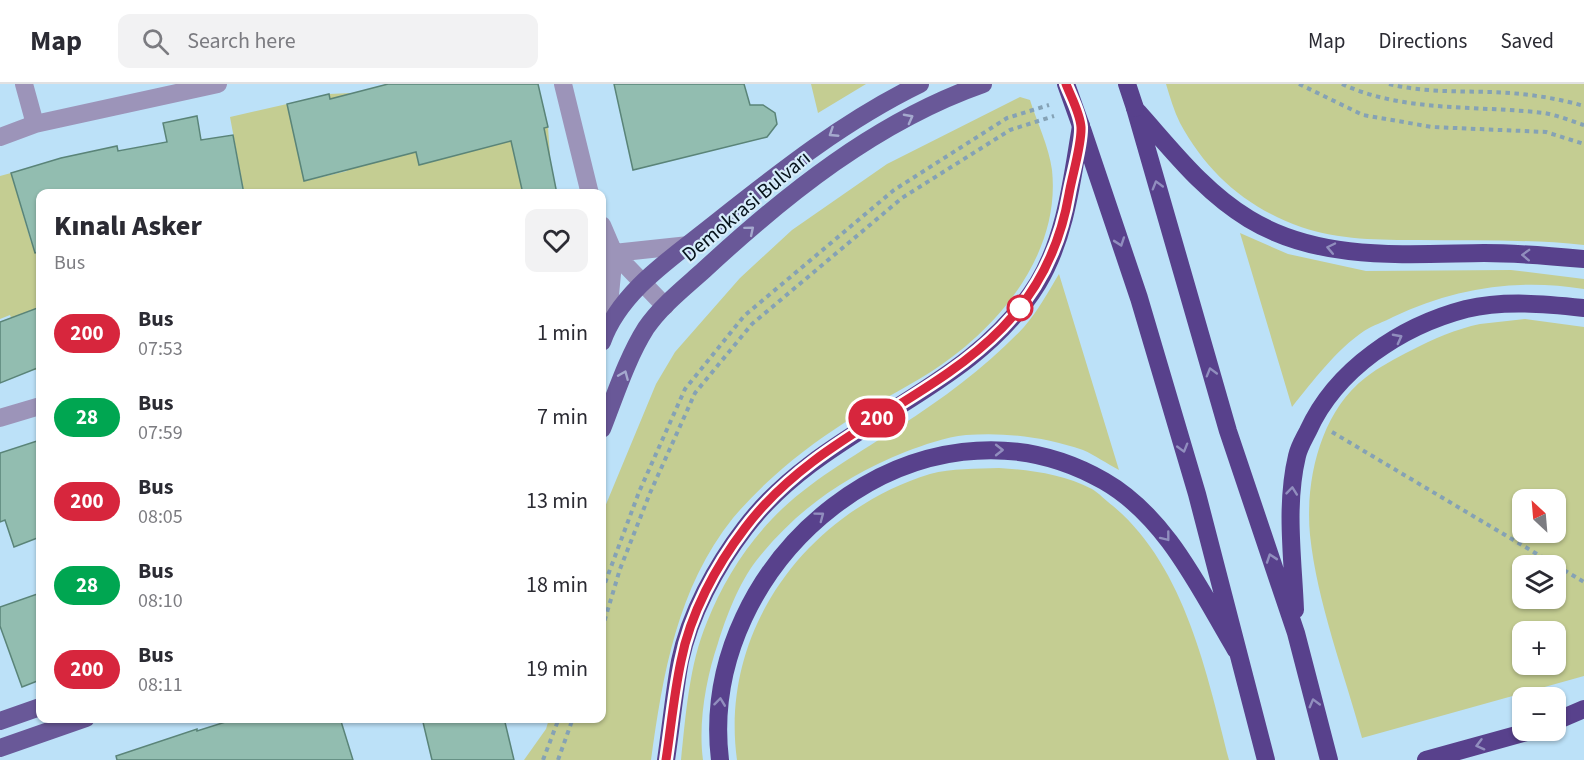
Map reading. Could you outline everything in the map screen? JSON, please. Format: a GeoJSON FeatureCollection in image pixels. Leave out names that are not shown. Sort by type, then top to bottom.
{"type":"FeatureCollection","features":[{"type":"Feature","properties":{"kind":"highway"},"geometry":{"type":"LineString","coordinates":[[1066,84],[1142,309],[1197,494],[1266,760]]}},
{"type":"Feature","properties":{"kind":"highway"},"geometry":{"type":"LineString","coordinates":[[1127,84],[1228,431],[1296,633],[1329,760]]}},
{"type":"Feature","properties":{"kind":"highway"},"geometry":{"type":"LineString","coordinates":[[1135,108],[1198,180],[1249,219],[1296,241],[1341,250],[1400,255],[1486,253],[1584,259]]}},
{"type":"Feature","properties":{"kind":"highway"},"geometry":{"type":"LineString","coordinates":[[666,760],[687,636],[711,581],[726,555],[771,498],[803,471],[835,445],[933,385],[965,362],[998,333],[1020,308],[1038,282],[1053,253],[1067,207],[1081,126]]}},
{"type":"Feature","properties":{"kind":"highway"},"geometry":{"type":"LineString","coordinates":[[1296,633],[1290,495],[1297,453],[1326,398],[1372,353],[1399,336],[1466,309],[1510,304],[1584,308]]}},
{"type":"Feature","properties":{"kind":"highway"},"geometry":{"type":"LineString","coordinates":[[720,760],[718,721],[727,658],[749,604],[766,574],[811,523],[843,499],[904,467],[940,456],[978,450],[1015,450],[1068,464],[1104,481],[1139,507],[1166,537],[1236,650]]}},
{"type":"Feature","properties":{"kind":"highway"},"geometry":{"type":"LineString","coordinates":[[1566,718],[1584,709]]}},
{"type":"Feature","properties":{"kind":"highway"},"geometry":{"type":"LineString","coordinates":[[1566,721],[1584,717]]}},
{"type":"Feature","properties":{"kind":"highway"},"geometry":{"type":"LineString","coordinates":[[1426,760],[1512,736]]}},
{"type":"Feature","properties":{"kind":"main road","name":"Demokrasi Bulvarı"},"geometry":{"type":"LineString","coordinates":[[606,331],[635,289],[688,245],[819,142],[853,120],[920,84]]}},
{"type":"Feature","properties":{"kind":"main road","name":"Demokrasi Bulvarı"},"geometry":{"type":"LineString","coordinates":[[606,419],[646,328],[665,306],[721,254],[819,173],[888,129],[934,104],[983,84]]}},
{"type":"Feature","properties":{"kind":"main road"},"geometry":{"type":"LineString","coordinates":[[0,721],[36,708]]}},
{"type":"Feature","properties":{"kind":"main road"},"geometry":{"type":"LineString","coordinates":[[0,748],[72,723]]}},
{"type":"Feature","properties":{"kind":"street"},"geometry":{"type":"LineString","coordinates":[[24,84],[35,124]]}},
{"type":"Feature","properties":{"kind":"street"},"geometry":{"type":"LineString","coordinates":[[0,137],[35,124],[218,84]]}},
{"type":"Feature","properties":{"kind":"street"},"geometry":{"type":"LineString","coordinates":[[562,84],[589,189]]}},
{"type":"Feature","properties":{"kind":"street"},"geometry":{"type":"LineString","coordinates":[[608,257],[688,245]]}},
{"type":"Feature","properties":{"kind":"street"},"geometry":{"type":"LineString","coordinates":[[608,257],[643,283],[665,306]]}},
{"type":"Feature","properties":{"kind":"street"},"geometry":{"type":"LineString","coordinates":[[606,296],[608,257]]}},
{"type":"Feature","properties":{"kind":"street"},"geometry":{"type":"LineString","coordinates":[[0,418],[36,407]]}},
{"type":"Feature","properties":{"kind":"path"},"geometry":{"type":"LineString","coordinates":[[1299,84],[1364,115],[1432,127],[1546,132],[1584,144]]}},
{"type":"Feature","properties":{"kind":"path"},"geometry":{"type":"LineString","coordinates":[[1342,84],[1364,94],[1431,106],[1546,113],[1584,125]]}},
{"type":"Feature","properties":{"kind":"path"},"geometry":{"type":"LineString","coordinates":[[1389,84],[1413,90],[1509,93],[1558,99],[1584,106]]}},
{"type":"Feature","properties":{"kind":"path"},"geometry":{"type":"LineString","coordinates":[[606,580],[639,492],[685,389],[744,316],[894,190],[1007,118],[1051,105]]}},
{"type":"Feature","properties":{"kind":"path"},"geometry":{"type":"LineString","coordinates":[[606,616],[620,569],[650,493],[695,393],[752,324],[902,198],[1010,130],[1055,116]]}},
{"type":"Feature","properties":{"kind":"path"},"geometry":{"type":"LineString","coordinates":[[1312,421],[1584,582]]}},
{"type":"Feature","properties":{"kind":"path"},"geometry":{"type":"LineString","coordinates":[[543,760],[557,723]]}},
{"type":"Feature","properties":{"kind":"path"},"geometry":{"type":"LineString","coordinates":[[558,760],[571,723]]}},
{"type":"Feature","properties":{"kind":"green space"},"geometry":{"type":"Polygon","coordinates":[[[398,84],[419,164],[510,136],[548,127],[550,156],[533,159],[524,189],[243,189],[230,117],[287,104],[305,181],[347,171],[329,94],[351,93],[367,163],[398,84]]]}},
{"type":"Feature","properties":{"kind":"green space"},"geometry":{"type":"Polygon","coordinates":[[[811,84],[866,84],[818,113],[811,84]]]}},
{"type":"Feature","properties":{"kind":"green space"},"geometry":{"type":"Polygon","coordinates":[[[1166,84],[1584,84],[1584,245],[1522,241],[1390,240],[1330,235],[1301,227],[1263,210],[1230,187],[1216,173],[1180,123],[1166,84]]]}},
{"type":"Feature","properties":{"kind":"green space"},"geometry":{"type":"Polygon","coordinates":[[[1020,97],[1030,100],[1046,144],[1052,170],[1052,201],[1046,232],[1035,260],[1019,287],[1000,312],[954,355],[929,373],[816,442],[786,465],[733,518],[698,573],[686,603],[667,664],[651,760],[524,760],[548,723],[606,723],[606,504],[656,384],[675,352],[740,278],[792,230],[887,164],[1020,97]]]}},
{"type":"Feature","properties":{"kind":"green space"},"geometry":{"type":"Polygon","coordinates":[[[11,173],[31,242],[36,241],[36,309],[27,312],[36,340],[36,370],[32,370],[10,315],[0,319],[0,176],[11,173]]]}},
{"type":"Feature","properties":{"kind":"green space"},"geometry":{"type":"Polygon","coordinates":[[[1240,233],[1288,254],[1366,271],[1511,270],[1584,279],[1584,289],[1511,285],[1463,292],[1416,307],[1371,327],[1344,347],[1325,366],[1292,407],[1240,233]]]}},
{"type":"Feature","properties":{"kind":"green space"},"geometry":{"type":"Polygon","coordinates":[[[1059,274],[1119,470],[1083,450],[1054,442],[1025,436],[966,435],[935,442],[883,461],[823,496],[771,543],[744,579],[725,622],[710,671],[702,716],[703,760],[681,760],[689,690],[701,638],[721,591],[748,548],[770,521],[795,497],[839,465],[933,404],[996,355],[1029,321],[1059,274]]]}},
{"type":"Feature","properties":{"kind":"green space"},"geometry":{"type":"Polygon","coordinates":[[[1525,319],[1584,327],[1584,676],[1545,687],[1512,687],[1512,696],[1362,738],[1325,611],[1310,535],[1310,493],[1319,449],[1337,410],[1365,378],[1394,359],[1436,338],[1480,324],[1525,319]]]}},
{"type":"Feature","properties":{"kind":"green space"},"geometry":{"type":"Polygon","coordinates":[[[999,468],[1046,474],[1081,484],[1092,489],[1113,506],[1138,531],[1176,590],[1190,623],[1212,692],[1229,760],[737,760],[735,712],[742,666],[758,622],[781,583],[810,547],[845,516],[886,492],[938,472],[999,468]]]}},
{"type":"Feature","properties":{"kind":"building"},"geometry":{"type":"Polygon","coordinates":[[[388,84],[538,84],[548,127],[544,128],[556,189],[522,189],[511,141],[419,165],[416,152],[304,181],[287,104],[329,94],[330,99],[388,84]]]}},
{"type":"Feature","properties":{"kind":"building"},"geometry":{"type":"Polygon","coordinates":[[[614,84],[744,84],[750,105],[763,105],[775,113],[777,124],[767,137],[633,170],[614,84]]]}},
{"type":"Feature","properties":{"kind":"building"},"geometry":{"type":"Polygon","coordinates":[[[197,116],[201,140],[233,135],[243,189],[36,189],[35,253],[11,173],[61,158],[117,146],[118,151],[167,142],[163,123],[197,116]]]}},
{"type":"Feature","properties":{"kind":"building"},"geometry":{"type":"Polygon","coordinates":[[[36,308],[36,369],[0,383],[0,322],[36,308]]]}},
{"type":"Feature","properties":{"kind":"building"},"geometry":{"type":"Polygon","coordinates":[[[36,441],[36,539],[14,547],[5,520],[0,522],[0,453],[36,441]]]}},
{"type":"Feature","properties":{"kind":"building"},"geometry":{"type":"Polygon","coordinates":[[[36,594],[36,682],[22,687],[0,626],[0,607],[36,594]]]}},
{"type":"Feature","properties":{"kind":"building"},"geometry":{"type":"Polygon","coordinates":[[[222,723],[342,723],[353,760],[117,760],[116,756],[197,729],[197,731],[222,723]]]}},
{"type":"Feature","properties":{"kind":"building"},"geometry":{"type":"Polygon","coordinates":[[[423,723],[505,723],[514,760],[432,760],[423,723]]]}},
{"type":"Feature","properties":{"kind":"bus line","name":"200"},"geometry":{"type":"LineString","coordinates":[[666,760],[687,636],[711,581],[746,527],[771,498],[835,445],[933,385],[965,362],[998,333],[1020,308],[1038,282],[1053,253],[1067,207],[1081,126],[1066,84]]}}]}
